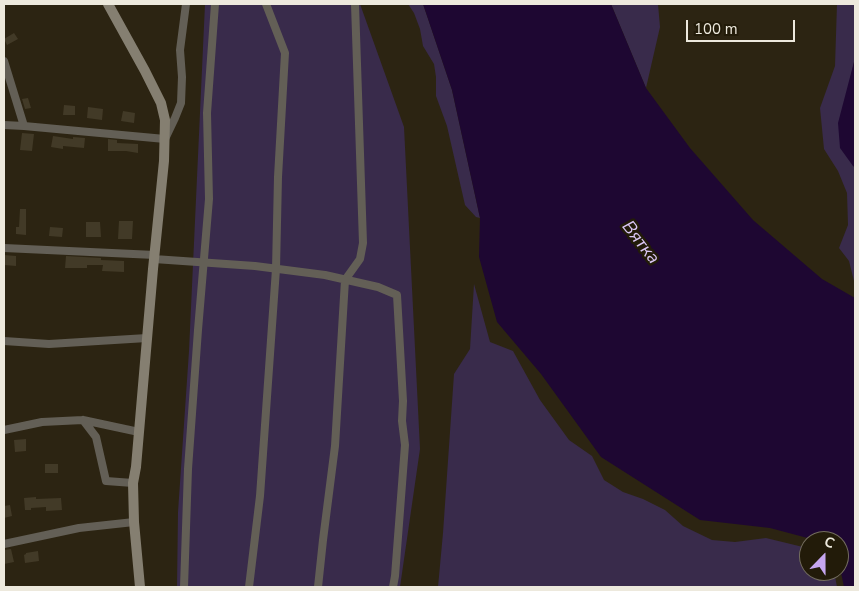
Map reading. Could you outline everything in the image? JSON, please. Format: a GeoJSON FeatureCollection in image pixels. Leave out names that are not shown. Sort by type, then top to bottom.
{"type":"FeatureCollection","features":[{"type":"Feature","properties":{"kind":"street"},"geometry":{"type":"LineString","coordinates":[[108,4],[161,103],[165,120],[164,161],[133,483],[134,522],[140,587]]}},
{"type":"Feature","properties":{"kind":"street"},"geometry":{"type":"LineString","coordinates":[[165,139],[176,118],[181,103],[182,76],[180,50],[186,4]]}},
{"type":"Feature","properties":{"kind":"street"},"geometry":{"type":"LineString","coordinates":[[184,587],[188,469],[209,199],[206,113],[215,4]]}},
{"type":"Feature","properties":{"kind":"street"},"geometry":{"type":"LineString","coordinates":[[249,587],[260,496],[276,269],[278,177],[285,54],[266,4]]}},
{"type":"Feature","properties":{"kind":"street"},"geometry":{"type":"LineString","coordinates":[[318,587],[335,446],[345,280],[360,259],[363,243],[355,4]]}},
{"type":"Feature","properties":{"kind":"street"},"geometry":{"type":"LineString","coordinates":[[4,61],[24,126]]}},
{"type":"Feature","properties":{"kind":"street"},"geometry":{"type":"LineString","coordinates":[[4,125],[165,139]]}},
{"type":"Feature","properties":{"kind":"street"},"geometry":{"type":"LineString","coordinates":[[4,248],[154,257],[255,266],[325,275],[378,287],[396,295],[403,401],[402,421],[405,444],[393,587]]}},
{"type":"Feature","properties":{"kind":"street"},"geometry":{"type":"LineString","coordinates":[[4,341],[49,344],[147,338]]}},
{"type":"Feature","properties":{"kind":"street"},"geometry":{"type":"LineString","coordinates":[[4,430],[42,422],[83,420],[139,432]]}},
{"type":"Feature","properties":{"kind":"street"},"geometry":{"type":"LineString","coordinates":[[83,420],[96,438],[106,480],[133,483]]}},
{"type":"Feature","properties":{"kind":"street"},"geometry":{"type":"LineString","coordinates":[[4,544],[80,528],[134,522]]}},
{"type":"Feature","properties":{"kind":"shaded area"},"geometry":{"type":"Polygon","coordinates":[[[205,4],[360,4],[404,127],[420,449],[400,587],[177,587],[178,512],[189,351],[205,4]]]}},
{"type":"Feature","properties":{"kind":"shaded area"},"geometry":{"type":"Polygon","coordinates":[[[408,4],[423,4],[452,90],[480,218],[476,217],[465,205],[447,126],[436,96],[434,64],[423,46],[420,29],[414,13],[408,4]]]}},
{"type":"Feature","properties":{"kind":"shaded area"},"geometry":{"type":"Polygon","coordinates":[[[611,4],[658,4],[660,27],[646,88],[611,4]]]}},
{"type":"Feature","properties":{"kind":"shaded area"},"geometry":{"type":"Polygon","coordinates":[[[837,4],[855,4],[855,58],[850,80],[853,166],[855,167],[855,285],[849,261],[839,248],[848,225],[847,193],[838,171],[824,149],[820,108],[835,66],[837,4]]]}},
{"type":"Feature","properties":{"kind":"shaded area"},"geometry":{"type":"Polygon","coordinates":[[[474,284],[490,342],[513,351],[540,400],[569,440],[592,456],[604,480],[623,492],[665,510],[683,526],[712,540],[735,542],[766,538],[799,546],[799,581],[836,581],[837,587],[438,587],[454,374],[470,349],[474,284]]]}},
{"type":"Feature","properties":{"kind":"water","name":"Вятка"},"geometry":{"type":"Polygon","coordinates":[[[423,4],[611,4],[646,88],[690,148],[753,220],[822,279],[855,298],[855,587],[844,587],[843,581],[849,581],[849,531],[799,531],[799,536],[770,528],[700,520],[601,457],[541,374],[497,322],[479,257],[480,218],[452,90],[423,4]]]}},
{"type":"Feature","properties":{"kind":"water"},"geometry":{"type":"Polygon","coordinates":[[[855,58],[855,167],[840,148],[838,123],[855,58]]]}},
{"type":"Feature","properties":{"kind":"building"},"geometry":{"type":"Polygon","coordinates":[[[14,33],[18,39],[7,45],[4,39],[14,33]]]}},
{"type":"Feature","properties":{"kind":"building"},"geometry":{"type":"Polygon","coordinates":[[[28,98],[31,108],[25,109],[22,99],[28,98]]]}},
{"type":"Feature","properties":{"kind":"building"},"geometry":{"type":"Polygon","coordinates":[[[64,105],[75,106],[75,115],[63,115],[64,105]]]}},
{"type":"Feature","properties":{"kind":"building"},"geometry":{"type":"Polygon","coordinates":[[[88,107],[103,109],[102,120],[87,118],[88,107]]]}},
{"type":"Feature","properties":{"kind":"building"},"geometry":{"type":"Polygon","coordinates":[[[123,111],[135,113],[134,123],[121,121],[123,111]]]}},
{"type":"Feature","properties":{"kind":"building"},"geometry":{"type":"Polygon","coordinates":[[[22,133],[34,134],[32,151],[20,150],[22,133]]]}},
{"type":"Feature","properties":{"kind":"building"},"geometry":{"type":"Polygon","coordinates":[[[53,136],[73,139],[73,137],[85,138],[84,148],[63,146],[63,149],[51,147],[53,136]]]}},
{"type":"Feature","properties":{"kind":"building"},"geometry":{"type":"Polygon","coordinates":[[[108,139],[117,140],[117,143],[138,144],[138,153],[108,151],[108,139]]]}},
{"type":"Feature","properties":{"kind":"building"},"geometry":{"type":"Polygon","coordinates":[[[20,209],[26,209],[26,235],[16,234],[16,227],[19,227],[20,209]]]}},
{"type":"Feature","properties":{"kind":"building"},"geometry":{"type":"Polygon","coordinates":[[[119,221],[133,221],[132,239],[118,239],[119,221]]]}},
{"type":"Feature","properties":{"kind":"building"},"geometry":{"type":"Polygon","coordinates":[[[86,222],[100,222],[101,237],[86,237],[86,222]]]}},
{"type":"Feature","properties":{"kind":"building"},"geometry":{"type":"Polygon","coordinates":[[[50,227],[63,228],[62,237],[49,236],[50,227]]]}},
{"type":"Feature","properties":{"kind":"building"},"geometry":{"type":"Polygon","coordinates":[[[4,255],[16,256],[16,266],[4,265],[4,255]]]}},
{"type":"Feature","properties":{"kind":"building"},"geometry":{"type":"Polygon","coordinates":[[[66,256],[124,261],[124,272],[102,271],[103,265],[87,265],[87,268],[65,268],[66,256]]]}},
{"type":"Feature","properties":{"kind":"building"},"geometry":{"type":"Polygon","coordinates":[[[26,439],[26,451],[15,452],[14,440],[26,439]]]}},
{"type":"Feature","properties":{"kind":"building"},"geometry":{"type":"Polygon","coordinates":[[[45,464],[58,464],[58,473],[45,473],[45,464]]]}},
{"type":"Feature","properties":{"kind":"building"},"geometry":{"type":"Polygon","coordinates":[[[36,497],[36,499],[61,498],[62,510],[46,511],[46,507],[25,510],[24,498],[36,497]]]}},
{"type":"Feature","properties":{"kind":"building"},"geometry":{"type":"Polygon","coordinates":[[[10,505],[12,516],[4,518],[4,506],[10,505]]]}},
{"type":"Feature","properties":{"kind":"building"},"geometry":{"type":"Polygon","coordinates":[[[11,549],[14,562],[4,564],[4,550],[11,549]]]}},
{"type":"Feature","properties":{"kind":"building"},"geometry":{"type":"Polygon","coordinates":[[[38,551],[39,561],[25,563],[24,555],[26,553],[38,551]]]}}]}
